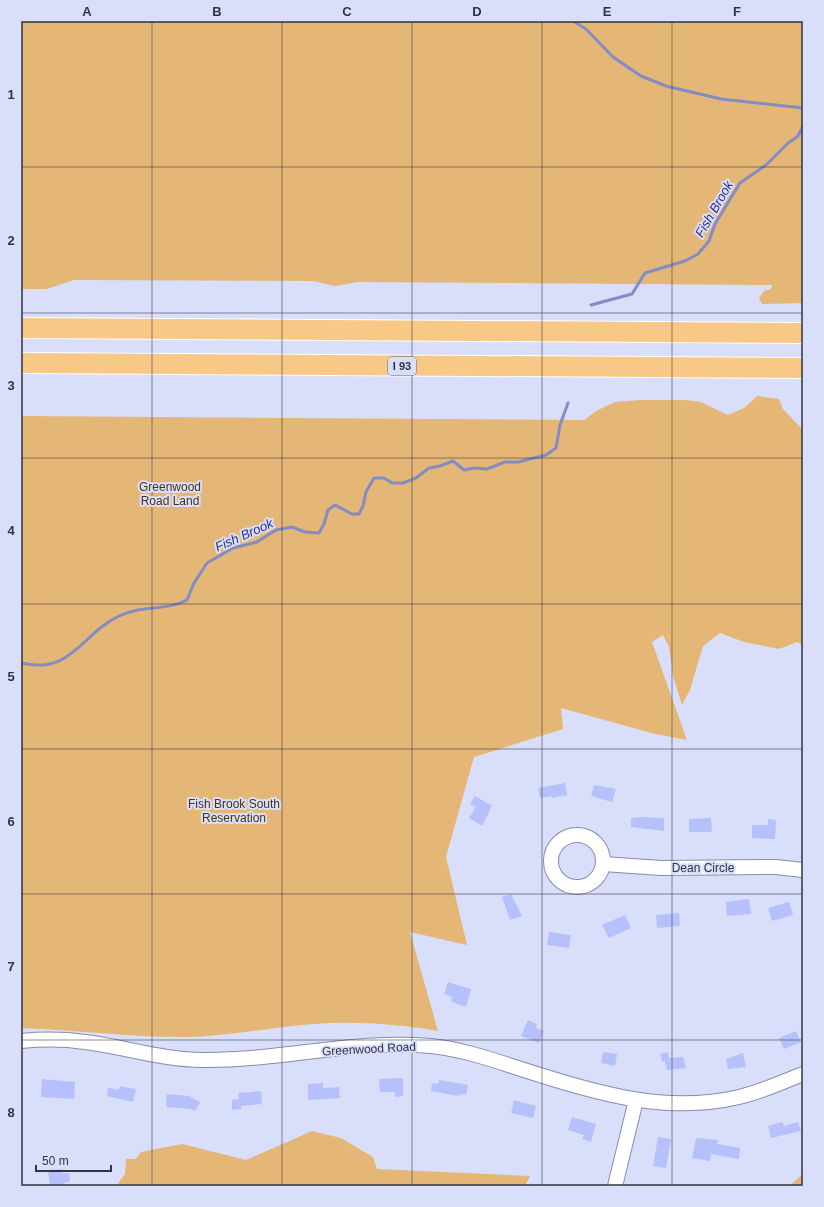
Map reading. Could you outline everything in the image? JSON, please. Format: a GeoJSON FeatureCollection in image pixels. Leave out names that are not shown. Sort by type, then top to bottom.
{"type":"FeatureCollection","features":[{"type":"Feature","properties":{"kind":"highway"},"geometry":{"type":"LineString","coordinates":[[21,328],[803,333]]}},
{"type":"Feature","properties":{"kind":"highway","name":"I 93"},"geometry":{"type":"LineString","coordinates":[[21,363],[803,368]]}},
{"type":"Feature","properties":{"kind":"street","name":"Dean Circle"},"geometry":{"type":"LineString","coordinates":[[603,864],[661,868],[776,867],[803,870]]}},
{"type":"Feature","properties":{"kind":"street","name":"Greenwood Road"},"geometry":{"type":"LineString","coordinates":[[21,1041],[85,1042],[170,1059],[203,1060],[387,1045],[432,1046],[493,1059],[542,1076],[636,1100],[675,1104],[738,1097],[762,1090],[803,1074]]}},
{"type":"Feature","properties":{"kind":"street"},"geometry":{"type":"LineString","coordinates":[[615,1186],[636,1100]]}},
{"type":"Feature","properties":{"kind":"green space"},"geometry":{"type":"Polygon","coordinates":[[[21,21],[803,21],[803,303],[762,304],[759,298],[764,291],[771,289],[772,285],[358,282],[335,286],[313,281],[74,280],[47,289],[21,289],[21,21]]]}},
{"type":"Feature","properties":{"kind":"green space","name":"Fish Brook South Reservation"},"geometry":{"type":"Polygon","coordinates":[[[757,396],[779,399],[783,409],[803,430],[803,645],[797,642],[779,649],[744,642],[720,633],[703,646],[690,690],[682,705],[673,676],[669,647],[663,635],[652,642],[687,740],[655,734],[561,708],[563,729],[474,757],[446,857],[467,945],[410,932],[438,1031],[376,1024],[329,1023],[299,1025],[209,1036],[172,1037],[21,1028],[21,416],[584,420],[596,411],[615,402],[640,400],[686,400],[701,402],[728,415],[744,408],[757,396]]]}},
{"type":"Feature","properties":{"kind":"green space"},"geometry":{"type":"Polygon","coordinates":[[[312,1131],[341,1138],[373,1157],[377,1169],[530,1176],[525,1186],[116,1186],[125,1174],[126,1159],[136,1159],[141,1152],[182,1144],[246,1160],[312,1131]]]}},
{"type":"Feature","properties":{"kind":"green space"},"geometry":{"type":"Polygon","coordinates":[[[803,1174],[803,1186],[789,1186],[803,1174]]]}},
{"type":"Feature","properties":{"kind":"building"},"geometry":{"type":"Polygon","coordinates":[[[565,783],[567,795],[552,798],[551,796],[540,798],[538,788],[565,783]]]}},
{"type":"Feature","properties":{"kind":"building"},"geometry":{"type":"Polygon","coordinates":[[[594,785],[616,789],[612,802],[591,796],[594,785]]]}},
{"type":"Feature","properties":{"kind":"building"},"geometry":{"type":"Polygon","coordinates":[[[475,796],[492,806],[482,826],[469,818],[476,807],[470,804],[475,796]]]}},
{"type":"Feature","properties":{"kind":"building"},"geometry":{"type":"Polygon","coordinates":[[[631,818],[664,818],[664,831],[631,827],[631,818]]]}},
{"type":"Feature","properties":{"kind":"building"},"geometry":{"type":"Polygon","coordinates":[[[711,818],[712,832],[689,832],[689,819],[711,818]]]}},
{"type":"Feature","properties":{"kind":"building"},"geometry":{"type":"Polygon","coordinates":[[[768,819],[776,820],[775,839],[752,838],[752,825],[768,825],[768,819]]]}},
{"type":"Feature","properties":{"kind":"building"},"geometry":{"type":"Polygon","coordinates":[[[511,894],[522,916],[510,920],[502,897],[511,894]]]}},
{"type":"Feature","properties":{"kind":"building"},"geometry":{"type":"Polygon","coordinates":[[[749,899],[751,914],[727,916],[726,902],[749,899]]]}},
{"type":"Feature","properties":{"kind":"building"},"geometry":{"type":"Polygon","coordinates":[[[789,902],[793,915],[772,921],[768,908],[789,902]]]}},
{"type":"Feature","properties":{"kind":"building"},"geometry":{"type":"Polygon","coordinates":[[[679,913],[680,926],[657,928],[656,915],[679,913]]]}},
{"type":"Feature","properties":{"kind":"building"},"geometry":{"type":"Polygon","coordinates":[[[625,915],[631,928],[609,938],[602,925],[625,915]]]}},
{"type":"Feature","properties":{"kind":"building"},"geometry":{"type":"Polygon","coordinates":[[[549,932],[571,935],[569,948],[547,945],[549,932]]]}},
{"type":"Feature","properties":{"kind":"building"},"geometry":{"type":"Polygon","coordinates":[[[448,982],[471,989],[466,1007],[452,1002],[451,996],[444,994],[448,982]]]}},
{"type":"Feature","properties":{"kind":"building"},"geometry":{"type":"Polygon","coordinates":[[[528,1020],[537,1024],[536,1028],[544,1031],[539,1043],[521,1036],[528,1020]]]}},
{"type":"Feature","properties":{"kind":"building"},"geometry":{"type":"Polygon","coordinates":[[[796,1031],[801,1042],[784,1049],[779,1038],[796,1031]]]}},
{"type":"Feature","properties":{"kind":"building"},"geometry":{"type":"Polygon","coordinates":[[[603,1052],[617,1054],[615,1066],[601,1063],[603,1052]]]}},
{"type":"Feature","properties":{"kind":"building"},"geometry":{"type":"Polygon","coordinates":[[[668,1052],[669,1058],[683,1057],[686,1068],[667,1070],[665,1061],[662,1062],[660,1054],[668,1052]]]}},
{"type":"Feature","properties":{"kind":"building"},"geometry":{"type":"Polygon","coordinates":[[[743,1053],[746,1067],[728,1069],[726,1059],[743,1053]]]}},
{"type":"Feature","properties":{"kind":"building"},"geometry":{"type":"Polygon","coordinates":[[[403,1078],[403,1096],[395,1097],[395,1092],[380,1092],[379,1079],[403,1078]]]}},
{"type":"Feature","properties":{"kind":"building"},"geometry":{"type":"Polygon","coordinates":[[[42,1079],[75,1082],[74,1099],[41,1097],[42,1079]]]}},
{"type":"Feature","properties":{"kind":"building"},"geometry":{"type":"Polygon","coordinates":[[[439,1080],[468,1085],[466,1095],[460,1094],[459,1096],[431,1091],[432,1083],[438,1084],[439,1080]]]}},
{"type":"Feature","properties":{"kind":"building"},"geometry":{"type":"Polygon","coordinates":[[[323,1083],[323,1088],[339,1087],[340,1098],[308,1100],[308,1084],[323,1083]]]}},
{"type":"Feature","properties":{"kind":"building"},"geometry":{"type":"Polygon","coordinates":[[[120,1086],[136,1089],[133,1102],[107,1096],[108,1088],[119,1090],[120,1086]]]}},
{"type":"Feature","properties":{"kind":"building"},"geometry":{"type":"Polygon","coordinates":[[[261,1091],[262,1104],[241,1106],[241,1109],[232,1110],[232,1100],[239,1099],[238,1093],[261,1091]]]}},
{"type":"Feature","properties":{"kind":"building"},"geometry":{"type":"Polygon","coordinates":[[[167,1094],[189,1096],[200,1102],[195,1111],[191,1109],[166,1107],[167,1094]]]}},
{"type":"Feature","properties":{"kind":"building"},"geometry":{"type":"Polygon","coordinates":[[[514,1100],[536,1106],[533,1118],[511,1113],[514,1100]]]}},
{"type":"Feature","properties":{"kind":"building"},"geometry":{"type":"Polygon","coordinates":[[[572,1117],[596,1124],[591,1142],[582,1139],[584,1135],[568,1130],[572,1117]]]}},
{"type":"Feature","properties":{"kind":"building"},"geometry":{"type":"Polygon","coordinates":[[[782,1122],[784,1126],[798,1122],[801,1131],[771,1138],[768,1126],[782,1122]]]}},
{"type":"Feature","properties":{"kind":"building"},"geometry":{"type":"Polygon","coordinates":[[[658,1137],[671,1139],[666,1168],[653,1166],[658,1137]]]}},
{"type":"Feature","properties":{"kind":"building"},"geometry":{"type":"Polygon","coordinates":[[[696,1138],[718,1140],[717,1144],[740,1148],[739,1159],[711,1154],[710,1161],[692,1158],[696,1138]]]}},
{"type":"Feature","properties":{"kind":"building"},"geometry":{"type":"Polygon","coordinates":[[[62,1169],[62,1173],[69,1173],[70,1182],[63,1183],[63,1186],[50,1186],[48,1170],[62,1169]]]}},
{"type":"Feature","properties":{"kind":"waterway"},"geometry":{"type":"LineString","coordinates":[[573,21],[586,29],[613,57],[641,76],[666,86],[721,99],[803,108]]}},
{"type":"Feature","properties":{"kind":"waterway","name":"Fish Brook"},"geometry":{"type":"LineString","coordinates":[[591,305],[632,294],[645,273],[685,261],[698,254],[709,241],[715,224],[740,183],[766,165],[787,144],[798,136],[803,126]]}},
{"type":"Feature","properties":{"kind":"waterway","name":"Fish Brook"},"geometry":{"type":"LineString","coordinates":[[21,663],[38,665],[52,663],[75,651],[106,624],[119,616],[136,610],[171,606],[187,600],[194,583],[207,563],[233,548],[257,542],[276,530],[292,527],[305,532],[319,533],[324,524],[328,510],[335,505],[352,514],[359,514],[363,506],[366,492],[374,478],[384,478],[392,483],[403,483],[416,478],[429,468],[453,461],[464,470],[474,468],[487,469],[505,462],[518,462],[546,455],[556,448],[560,425],[568,403]]}},
{"type":"Feature","properties":{"kind":"park label","name":"Greenwood Road Land"},"geometry":{"type":"Point","coordinates":[170,494]}}]}
